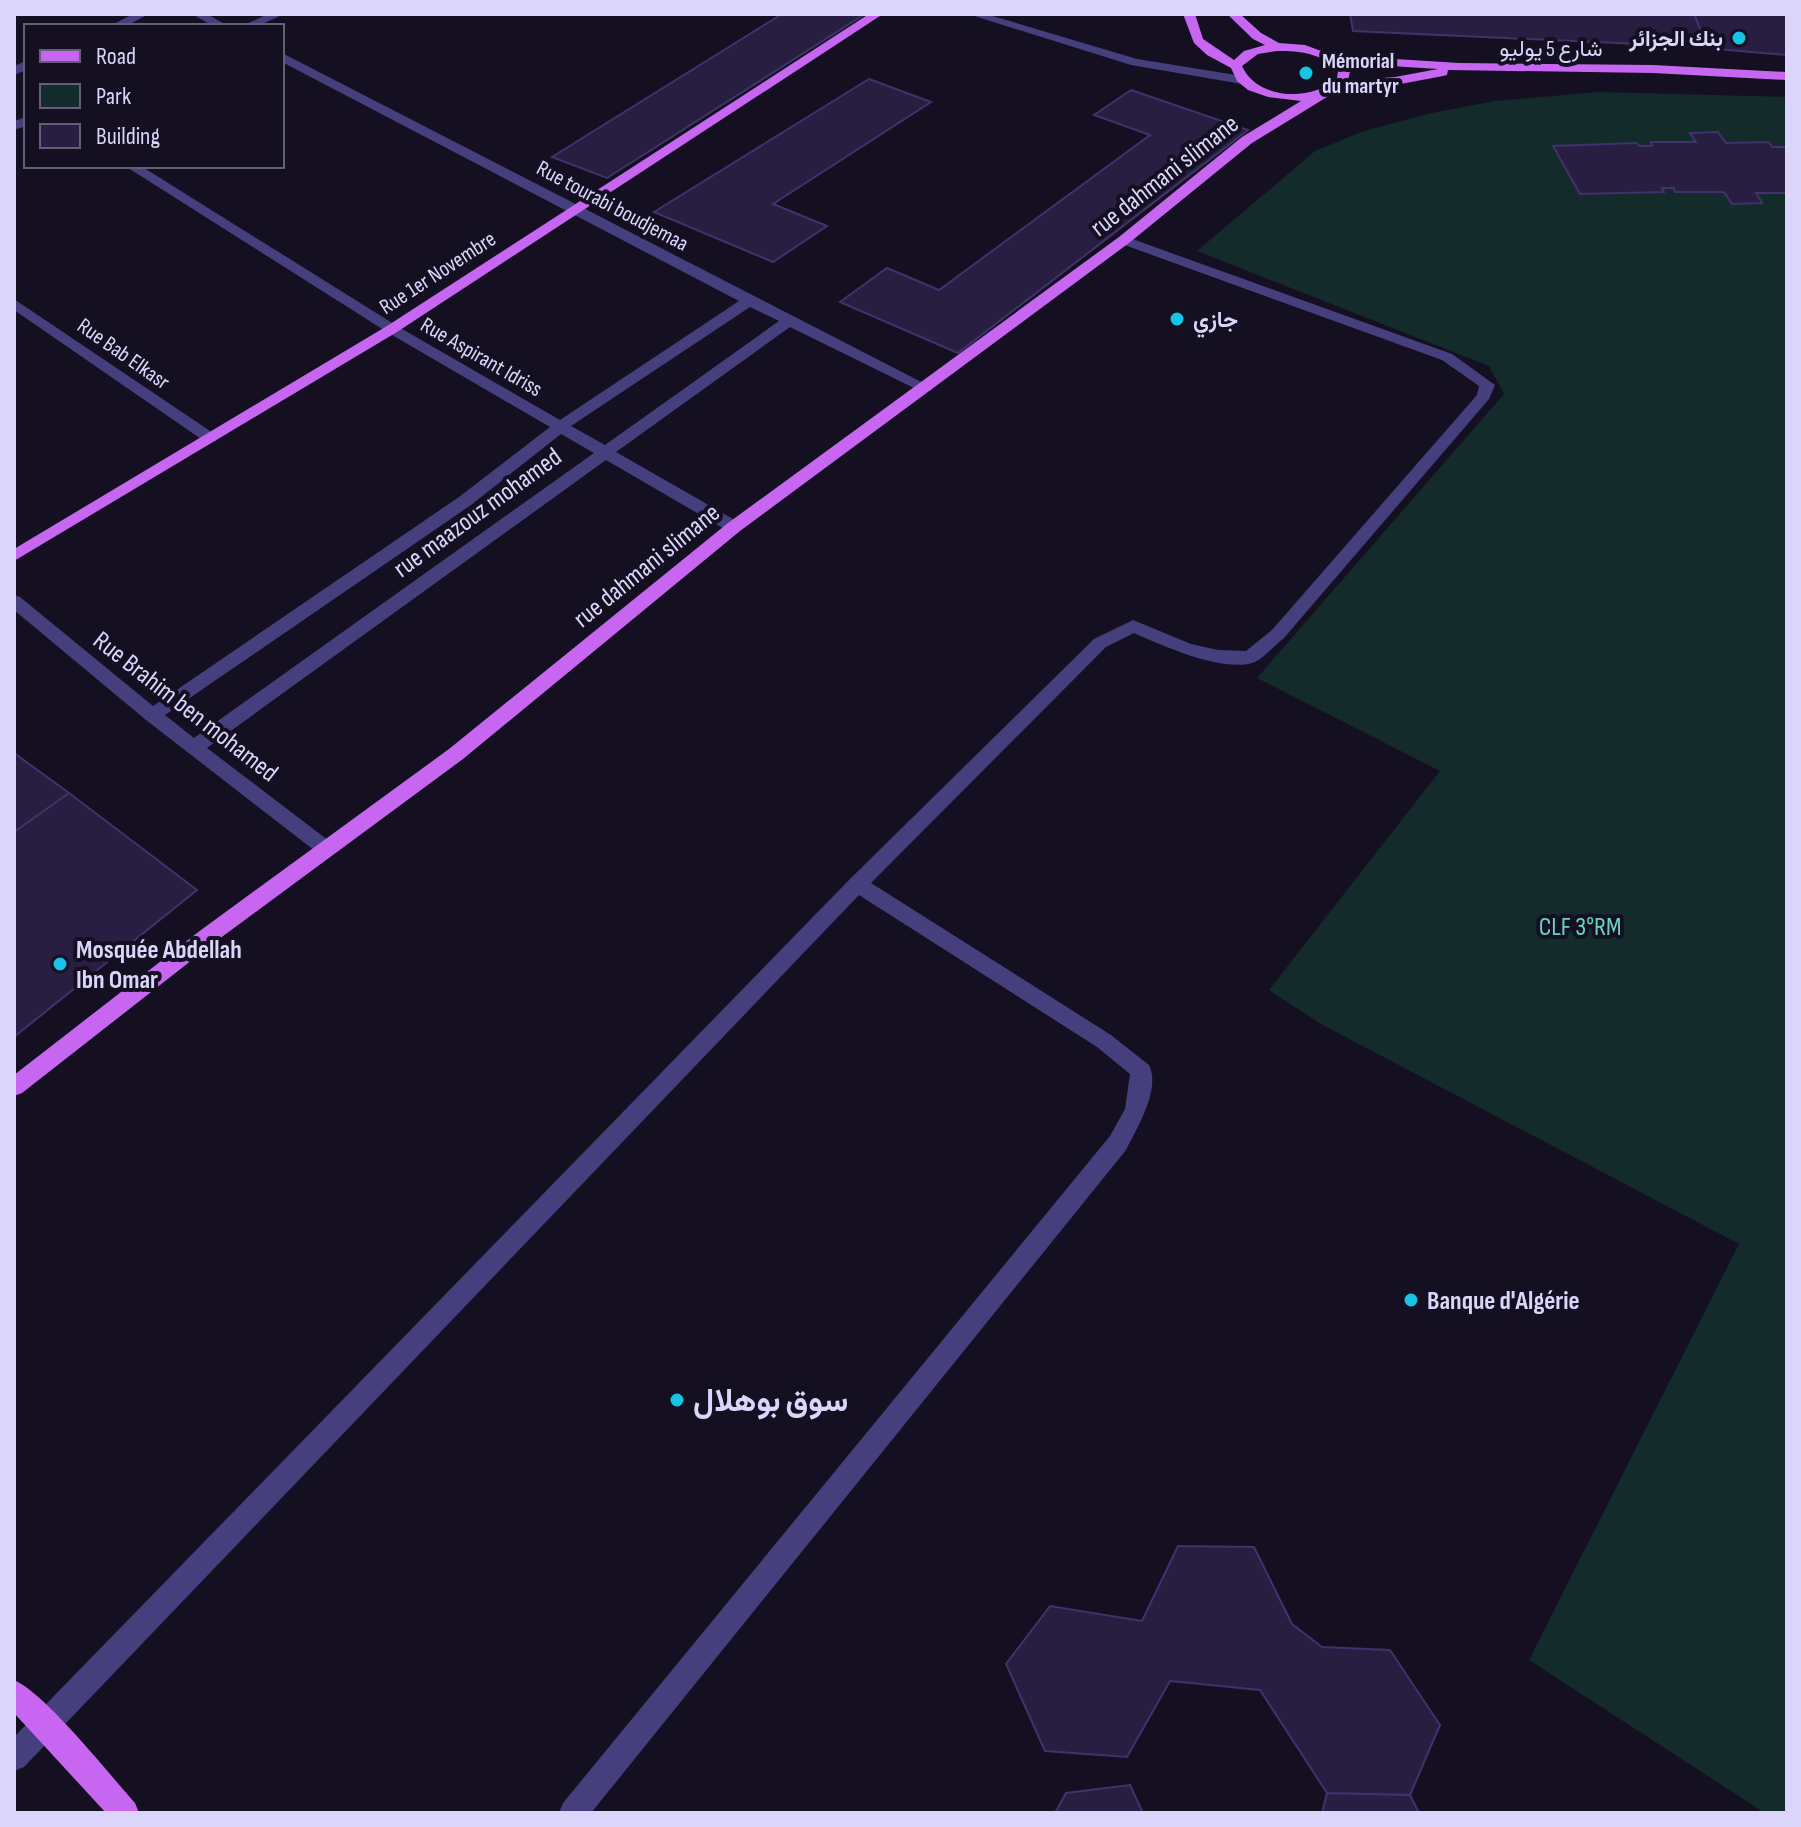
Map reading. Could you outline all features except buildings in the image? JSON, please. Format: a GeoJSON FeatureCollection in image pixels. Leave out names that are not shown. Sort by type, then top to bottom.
{"type":"FeatureCollection","features":[{"type":"Feature","properties":{"kind":"main road","name":"Rue 1er Novembre"},"geometry":{"type":"LineString","coordinates":[[14,556],[392,329],[877,14]]}},
{"type":"Feature","properties":{"kind":"main road"},"geometry":{"type":"LineString","coordinates":[[1189,14],[1190,27],[1197,42],[1213,56],[1236,66],[1242,80],[1275,95],[1319,95]]}},
{"type":"Feature","properties":{"kind":"main road"},"geometry":{"type":"LineString","coordinates":[[1233,14],[1257,36],[1277,47]]}},
{"type":"Feature","properties":{"kind":"main road"},"geometry":{"type":"LineString","coordinates":[[1236,66],[1246,55],[1277,47]]}},
{"type":"Feature","properties":{"kind":"main road","name":"شارع 5 يوليو"},"geometry":{"type":"LineString","coordinates":[[1277,47],[1305,49],[1330,58],[1459,67],[1653,69],[1787,76]]}},
{"type":"Feature","properties":{"kind":"main road"},"geometry":{"type":"LineString","coordinates":[[1330,58],[1344,71],[1339,85]]}},
{"type":"Feature","properties":{"kind":"main road","name":"شارع 5 يوليو"},"geometry":{"type":"LineString","coordinates":[[1339,85],[1395,81],[1459,67]]}},
{"type":"Feature","properties":{"kind":"main road","name":"rue dahmani slimane"},"geometry":{"type":"LineString","coordinates":[[14,1087],[208,936],[456,754],[734,527],[1124,240],[1247,140],[1339,85]]}},
{"type":"Feature","properties":{"kind":"main road"},"geometry":{"type":"LineString","coordinates":[[14,1694],[125,1813]]}},
{"type":"Feature","properties":{"kind":"street"},"geometry":{"type":"LineString","coordinates":[[120,24],[143,14]]}},
{"type":"Feature","properties":{"kind":"street"},"geometry":{"type":"LineString","coordinates":[[198,14],[218,24]]}},
{"type":"Feature","properties":{"kind":"street"},"geometry":{"type":"LineString","coordinates":[[253,24],[278,14]]}},
{"type":"Feature","properties":{"kind":"street"},"geometry":{"type":"LineString","coordinates":[[974,14],[1135,62],[1242,80]]}},
{"type":"Feature","properties":{"kind":"street","name":"Rue tourabi boudjemaa"},"geometry":{"type":"LineString","coordinates":[[284,58],[749,301],[925,388]]}},
{"type":"Feature","properties":{"kind":"street","name":"Rue Aspirant Idriss"},"geometry":{"type":"LineString","coordinates":[[135,168],[392,329],[734,527]]}},
{"type":"Feature","properties":{"kind":"street"},"geometry":{"type":"LineString","coordinates":[[14,1757],[857,884],[1100,643],[1133,626],[1187,649],[1218,656],[1250,657],[1278,634],[1484,396],[1487,385],[1447,357],[1124,240]]}},
{"type":"Feature","properties":{"kind":"street","name":"rue maazouz mohamed"},"geometry":{"type":"LineString","coordinates":[[152,715],[465,501],[560,427],[749,301]]}},
{"type":"Feature","properties":{"kind":"street","name":"Rue Bab Elkasr"},"geometry":{"type":"LineString","coordinates":[[14,303],[210,438]]}},
{"type":"Feature","properties":{"kind":"street","name":"rue maazouz mohamed"},"geometry":{"type":"LineString","coordinates":[[195,747],[790,320]]}},
{"type":"Feature","properties":{"kind":"street","name":"Rue Brahim ben mohamed"},"geometry":{"type":"LineString","coordinates":[[14,601],[152,715],[326,849]]}},
{"type":"Feature","properties":{"kind":"street"},"geometry":{"type":"LineString","coordinates":[[573,1813],[1118,1143],[1136,1110],[1141,1071],[1132,1063],[1104,1041],[857,884]]}},
{"type":"Feature","properties":{"kind":"green space","name":"CLF 3°RM"},"geometry":{"type":"Polygon","coordinates":[[[1598,92],[1787,97],[1787,1813],[1765,1813],[1529,1660],[1739,1244],[1321,1024],[1269,990],[1440,771],[1257,678],[1504,394],[1489,366],[1197,251],[1315,151],[1364,131],[1495,101],[1598,92]]]}},
{"type":"Feature","properties":{"kind":"place","name":"بنك الجزائر"},"geometry":{"type":"Point","coordinates":[1739,38]}},
{"type":"Feature","properties":{"kind":"place","name":"Mémorial du martyr"},"geometry":{"type":"Point","coordinates":[1306,73]}},
{"type":"Feature","properties":{"kind":"place","name":"جازي"},"geometry":{"type":"Point","coordinates":[1177,319]}},
{"type":"Feature","properties":{"kind":"place","name":"Mosquée Abdellah Ibn Omar"},"geometry":{"type":"Point","coordinates":[60,964]}},
{"type":"Feature","properties":{"kind":"place","name":"Banque d'Algérie"},"geometry":{"type":"Point","coordinates":[1411,1300]}},
{"type":"Feature","properties":{"kind":"place","name":"سوق بوهلال"},"geometry":{"type":"Point","coordinates":[677,1400]}}]}
